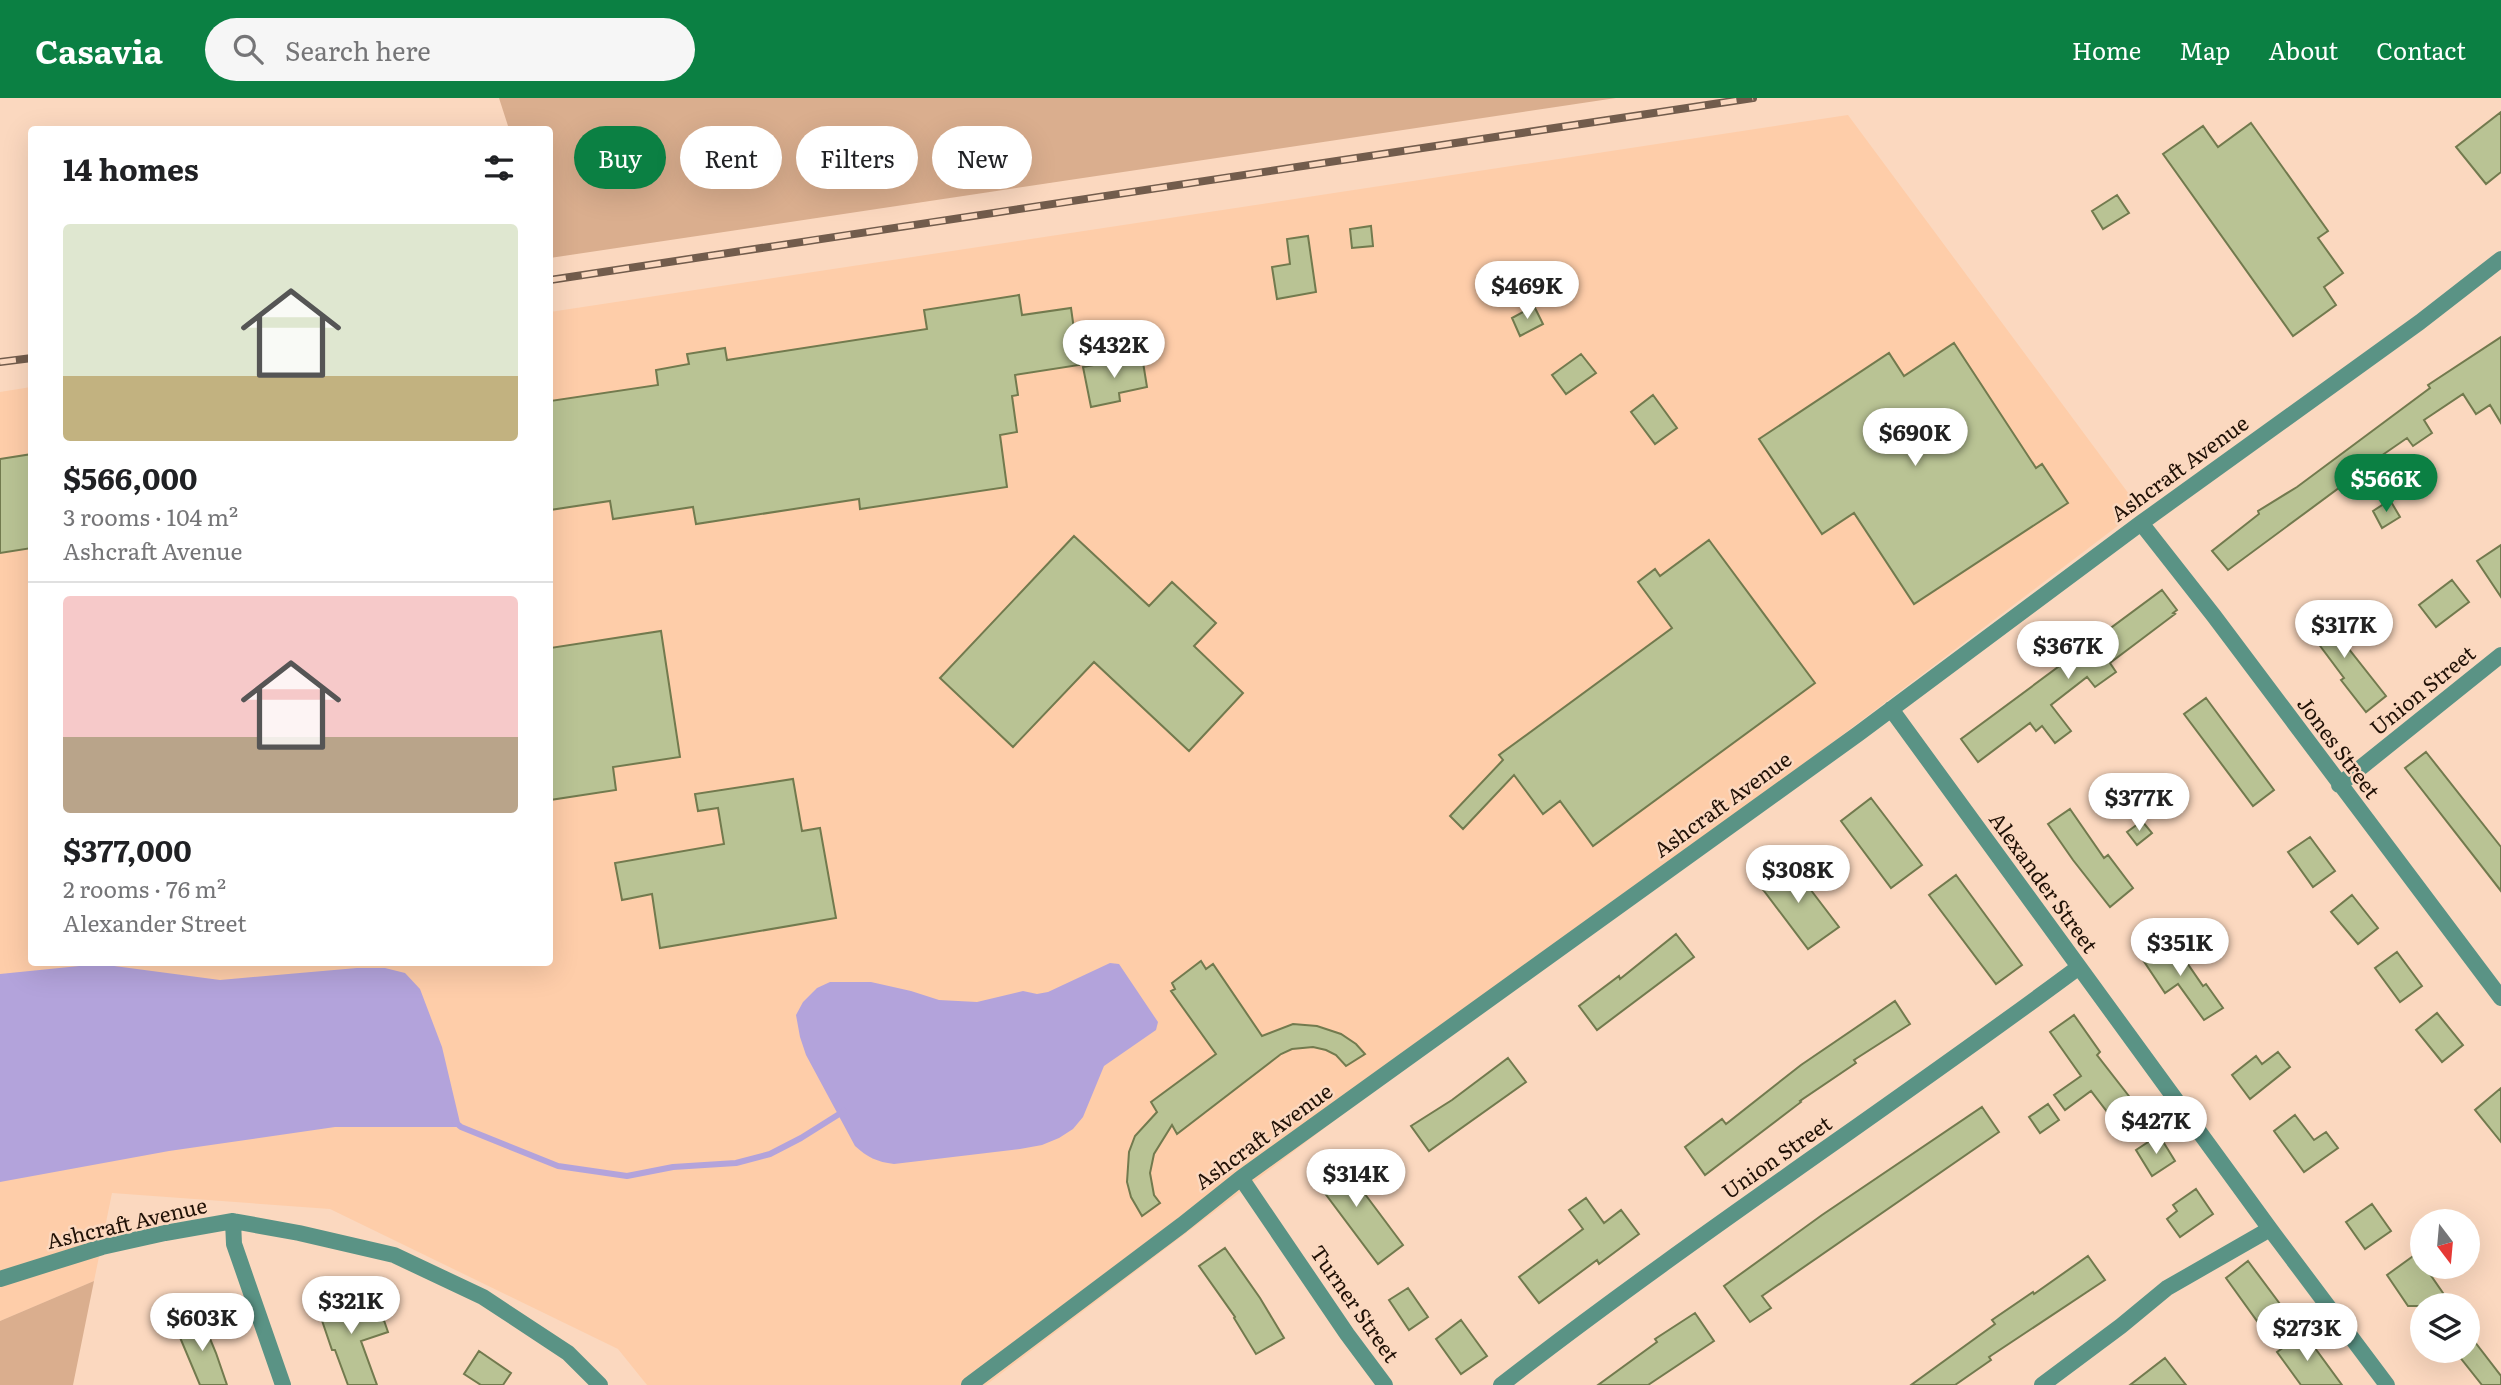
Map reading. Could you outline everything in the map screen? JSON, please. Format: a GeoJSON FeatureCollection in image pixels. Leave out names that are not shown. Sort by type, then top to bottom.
{"type":"FeatureCollection","features":[{"type":"Feature","properties":{"kind":"street","name":"Ashcraft Avenue"},"geometry":{"type":"LineString","coordinates":[[969,1385],[1241,1178],[1891,709],[2141,523],[2420,322],[2501,259]]}},
{"type":"Feature","properties":{"kind":"street","name":"Jones Street"},"geometry":{"type":"LineString","coordinates":[[2141,523],[2501,998]]}},
{"type":"Feature","properties":{"kind":"street","name":"Union Street"},"geometry":{"type":"LineString","coordinates":[[2339,785],[2501,655]]}},
{"type":"Feature","properties":{"kind":"street","name":"Alexander Street"},"geometry":{"type":"LineString","coordinates":[[1891,709],[2387,1385]]}},
{"type":"Feature","properties":{"kind":"street","name":"Union Street"},"geometry":{"type":"LineString","coordinates":[[1501,1385],[1719,1224],[1856,1129],[2079,967]]}},
{"type":"Feature","properties":{"kind":"street","name":"Turner Street"},"geometry":{"type":"LineString","coordinates":[[1241,1178],[1385,1385]]}},
{"type":"Feature","properties":{"kind":"street","name":"Ashcraft Avenue"},"geometry":{"type":"LineString","coordinates":[[0,1279],[102,1247],[233,1221],[394,1255],[483,1297],[568,1353],[600,1385]]}},
{"type":"Feature","properties":{"kind":"street"},"geometry":{"type":"LineString","coordinates":[[233,1221],[234,1244],[283,1385]]}},
{"type":"Feature","properties":{"kind":"street"},"geometry":{"type":"LineString","coordinates":[[2042,1385],[2167,1288],[2270,1229]]}},
{"type":"Feature","properties":{"kind":"shaded area"},"geometry":{"type":"Polygon","coordinates":[[[499,98],[1616,98],[1032,186],[1032,126],[932,126],[932,189],[1010,189],[553,258],[553,126],[508,126],[499,98]]]}},
{"type":"Feature","properties":{"kind":"shaded area"},"geometry":{"type":"Polygon","coordinates":[[[1848,115],[2140,509],[986,1385],[647,1385],[618,1349],[330,1209],[112,1193],[94,1281],[0,1321],[0,392],[28,387],[28,966],[553,966],[553,312],[1848,115]]]}},
{"type":"Feature","properties":{"kind":"shaded area"},"geometry":{"type":"Polygon","coordinates":[[[1110,963],[1119,964],[1158,1022],[1156,1030],[1104,1066],[1083,1117],[1073,1129],[1042,1145],[894,1164],[873,1158],[855,1146],[806,1055],[800,1037],[796,1015],[803,1002],[817,988],[830,982],[871,982],[939,1000],[977,1002],[1023,991],[1037,994],[1048,992],[1110,963]]]}},
{"type":"Feature","properties":{"kind":"shaded area"},"geometry":{"type":"Polygon","coordinates":[[[79,966],[114,966],[220,980],[357,968],[385,968],[405,973],[420,989],[442,1047],[461,1127],[335,1127],[169,1151],[0,1182],[0,974],[79,966]]]}},
{"type":"Feature","properties":{"kind":"shaded area"},"geometry":{"type":"Polygon","coordinates":[[[94,1281],[73,1385],[0,1385],[0,1321],[94,1281]]]}},
{"type":"Feature","properties":{"kind":"building"},"geometry":{"type":"Polygon","coordinates":[[[2501,112],[2501,172],[2486,184],[2456,147],[2501,112]]]}},
{"type":"Feature","properties":{"kind":"building"},"geometry":{"type":"Polygon","coordinates":[[[2251,123],[2328,231],[2318,238],[2343,273],[2324,287],[2336,305],[2293,336],[2163,154],[2203,126],[2218,147],[2251,123]]]}},
{"type":"Feature","properties":{"kind":"building"},"geometry":{"type":"Polygon","coordinates":[[[2117,195],[2129,213],[2103,229],[2092,211],[2117,195]]]}},
{"type":"Feature","properties":{"kind":"building"},"geometry":{"type":"Polygon","coordinates":[[[1371,226],[1373,246],[1352,248],[1350,229],[1371,226]]]}},
{"type":"Feature","properties":{"kind":"building"},"geometry":{"type":"Polygon","coordinates":[[[1308,236],[1316,292],[1277,299],[1272,267],[1290,264],[1287,239],[1308,236]]]}},
{"type":"Feature","properties":{"kind":"building"},"geometry":{"type":"Polygon","coordinates":[[[1019,295],[1022,315],[1071,308],[1079,365],[1015,375],[1018,395],[1012,396],[1017,432],[1000,435],[1007,487],[860,509],[859,499],[696,524],[693,507],[613,519],[610,501],[553,510],[553,401],[658,385],[656,370],[689,364],[687,354],[725,348],[727,360],[927,329],[924,310],[1019,295]]]}},
{"type":"Feature","properties":{"kind":"building"},"geometry":{"type":"Polygon","coordinates":[[[1534,306],[1543,324],[1520,336],[1512,318],[1534,306]]]}},
{"type":"Feature","properties":{"kind":"building"},"geometry":{"type":"Polygon","coordinates":[[[2501,337],[2501,423],[2490,405],[2476,414],[2463,394],[2424,420],[2432,433],[2413,446],[2407,438],[2368,465],[2372,471],[2351,487],[2347,482],[2228,570],[2212,551],[2259,514],[2258,511],[2297,487],[2430,388],[2428,385],[2501,337]]]}},
{"type":"Feature","properties":{"kind":"building"},"geometry":{"type":"Polygon","coordinates":[[[1954,343],[2036,468],[2042,464],[2068,503],[1914,604],[1854,513],[1822,534],[1759,439],[1889,353],[1904,376],[1954,343]]]}},
{"type":"Feature","properties":{"kind":"building"},"geometry":{"type":"Polygon","coordinates":[[[1581,354],[1596,373],[1566,394],[1552,375],[1581,354]]]}},
{"type":"Feature","properties":{"kind":"building"},"geometry":{"type":"Polygon","coordinates":[[[1142,356],[1147,387],[1119,393],[1120,401],[1091,407],[1083,367],[1142,356]]]}},
{"type":"Feature","properties":{"kind":"building"},"geometry":{"type":"Polygon","coordinates":[[[1653,395],[1677,428],[1655,444],[1631,412],[1653,395]]]}},
{"type":"Feature","properties":{"kind":"building"},"geometry":{"type":"Polygon","coordinates":[[[28,455],[28,549],[0,553],[0,459],[28,455]]]}},
{"type":"Feature","properties":{"kind":"building"},"geometry":{"type":"Polygon","coordinates":[[[2390,500],[2400,517],[2382,528],[2373,511],[2390,500]]]}},
{"type":"Feature","properties":{"kind":"building"},"geometry":{"type":"Polygon","coordinates":[[[1074,536],[1149,606],[1172,582],[1216,623],[1194,646],[1243,693],[1189,751],[1094,662],[1013,747],[940,678],[1074,536]]]}},
{"type":"Feature","properties":{"kind":"building"},"geometry":{"type":"Polygon","coordinates":[[[1709,540],[1815,683],[1593,846],[1560,801],[1543,814],[1514,775],[1463,829],[1450,816],[1503,760],[1499,755],[1672,628],[1638,582],[1655,569],[1660,576],[1709,540]]]}},
{"type":"Feature","properties":{"kind":"building"},"geometry":{"type":"Polygon","coordinates":[[[2501,545],[2501,597],[2477,561],[2501,545]]]}},
{"type":"Feature","properties":{"kind":"building"},"geometry":{"type":"Polygon","coordinates":[[[2452,580],[2469,602],[2436,627],[2419,605],[2452,580]]]}},
{"type":"Feature","properties":{"kind":"building"},"geometry":{"type":"Polygon","coordinates":[[[2162,590],[2177,610],[2173,613],[2175,614],[2110,663],[2116,672],[2095,687],[2087,677],[2051,705],[2071,731],[2055,743],[2042,726],[2036,731],[2030,723],[1978,762],[1961,739],[2162,590]]]}},
{"type":"Feature","properties":{"kind":"building"},"geometry":{"type":"Polygon","coordinates":[[[2323,608],[2348,641],[2345,644],[2386,696],[2366,712],[2303,623],[2323,608]]]}},
{"type":"Feature","properties":{"kind":"building"},"geometry":{"type":"Polygon","coordinates":[[[661,631],[680,757],[613,767],[616,790],[553,800],[553,648],[661,631]]]}},
{"type":"Feature","properties":{"kind":"building"},"geometry":{"type":"Polygon","coordinates":[[[2206,698],[2274,790],[2253,806],[2184,714],[2206,698]]]}},
{"type":"Feature","properties":{"kind":"building"},"geometry":{"type":"Polygon","coordinates":[[[2426,752],[2501,847],[2501,891],[2405,768],[2426,752]]]}},
{"type":"Feature","properties":{"kind":"building"},"geometry":{"type":"Polygon","coordinates":[[[793,779],[802,831],[820,828],[836,918],[660,948],[652,894],[622,900],[615,863],[724,844],[718,808],[698,811],[695,794],[793,779]]]}},
{"type":"Feature","properties":{"kind":"building"},"geometry":{"type":"Polygon","coordinates":[[[1871,798],[1922,865],[1891,888],[1841,821],[1871,798]]]}},
{"type":"Feature","properties":{"kind":"building"},"geometry":{"type":"Polygon","coordinates":[[[2070,809],[2104,858],[2108,855],[2133,888],[2110,907],[2048,824],[2070,809]]]}},
{"type":"Feature","properties":{"kind":"building"},"geometry":{"type":"Polygon","coordinates":[[[2142,821],[2152,833],[2137,845],[2127,832],[2142,821]]]}},
{"type":"Feature","properties":{"kind":"building"},"geometry":{"type":"Polygon","coordinates":[[[2310,837],[2335,871],[2313,887],[2288,852],[2310,837]]]}},
{"type":"Feature","properties":{"kind":"building"},"geometry":{"type":"Polygon","coordinates":[[[1788,860],[1839,927],[1808,949],[1758,883],[1788,860]]]}},
{"type":"Feature","properties":{"kind":"building"},"geometry":{"type":"Polygon","coordinates":[[[1956,875],[2022,965],[1996,984],[1929,895],[1956,875]]]}},
{"type":"Feature","properties":{"kind":"building"},"geometry":{"type":"Polygon","coordinates":[[[2352,895],[2378,928],[2358,944],[2331,912],[2352,895]]]}},
{"type":"Feature","properties":{"kind":"building"},"geometry":{"type":"Polygon","coordinates":[[[1676,934],[1694,957],[1597,1030],[1579,1006],[1619,976],[1620,979],[1676,934]]]}},
{"type":"Feature","properties":{"kind":"building"},"geometry":{"type":"Polygon","coordinates":[[[2170,938],[2203,986],[2206,984],[2223,1008],[2204,1020],[2178,984],[2165,993],[2141,957],[2170,938]]]}},
{"type":"Feature","properties":{"kind":"building"},"geometry":{"type":"Polygon","coordinates":[[[2397,952],[2422,986],[2400,1002],[2375,968],[2397,952]]]}},
{"type":"Feature","properties":{"kind":"building"},"geometry":{"type":"Polygon","coordinates":[[[1201,961],[1206,969],[1213,964],[1262,1036],[1293,1024],[1317,1026],[1341,1034],[1365,1054],[1346,1066],[1336,1055],[1326,1050],[1313,1047],[1292,1049],[1281,1054],[1177,1134],[1172,1125],[1154,1154],[1150,1173],[1154,1195],[1160,1203],[1142,1216],[1131,1197],[1127,1182],[1129,1152],[1135,1136],[1157,1112],[1151,1102],[1216,1054],[1171,991],[1175,989],[1172,983],[1201,961]]]}},
{"type":"Feature","properties":{"kind":"building"},"geometry":{"type":"Polygon","coordinates":[[[1895,1001],[1910,1024],[1854,1060],[1856,1063],[1800,1101],[1705,1175],[1685,1147],[1722,1119],[1726,1124],[1801,1065],[1895,1001]]]}},
{"type":"Feature","properties":{"kind":"building"},"geometry":{"type":"Polygon","coordinates":[[[2437,1013],[2463,1045],[2442,1062],[2416,1030],[2437,1013]]]}},
{"type":"Feature","properties":{"kind":"building"},"geometry":{"type":"Polygon","coordinates":[[[2074,1015],[2100,1052],[2097,1055],[2139,1109],[2118,1126],[2091,1091],[2065,1110],[2054,1095],[2081,1076],[2050,1032],[2074,1015]]]}},
{"type":"Feature","properties":{"kind":"building"},"geometry":{"type":"Polygon","coordinates":[[[2278,1052],[2290,1067],[2250,1099],[2232,1075],[2256,1056],[2262,1064],[2278,1052]]]}},
{"type":"Feature","properties":{"kind":"building"},"geometry":{"type":"Polygon","coordinates":[[[1508,1058],[1526,1082],[1429,1151],[1411,1126],[1452,1100],[1508,1058]]]}},
{"type":"Feature","properties":{"kind":"building"},"geometry":{"type":"Polygon","coordinates":[[[2501,1088],[2501,1142],[2475,1110],[2501,1088]]]}},
{"type":"Feature","properties":{"kind":"building"},"geometry":{"type":"Polygon","coordinates":[[[2048,1104],[2059,1120],[2040,1133],[2029,1117],[2048,1104]]]}},
{"type":"Feature","properties":{"kind":"building"},"geometry":{"type":"Polygon","coordinates":[[[1982,1107],[1999,1132],[1762,1296],[1771,1308],[1750,1322],[1724,1286],[1822,1215],[1982,1107]]]}},
{"type":"Feature","properties":{"kind":"building"},"geometry":{"type":"Polygon","coordinates":[[[2295,1115],[2314,1140],[2326,1132],[2338,1148],[2304,1172],[2274,1131],[2295,1115]]]}},
{"type":"Feature","properties":{"kind":"building"},"geometry":{"type":"Polygon","coordinates":[[[2159,1135],[2175,1161],[2152,1176],[2136,1150],[2159,1135]]]}},
{"type":"Feature","properties":{"kind":"building"},"geometry":{"type":"Polygon","coordinates":[[[1335,1154],[1403,1245],[1378,1264],[1309,1172],[1335,1154]]]}},
{"type":"Feature","properties":{"kind":"building"},"geometry":{"type":"Polygon","coordinates":[[[2196,1189],[2213,1214],[2180,1237],[2167,1219],[2177,1211],[2173,1205],[2196,1189]]]}},
{"type":"Feature","properties":{"kind":"building"},"geometry":{"type":"Polygon","coordinates":[[[1586,1198],[1604,1223],[1621,1210],[1639,1234],[1599,1264],[1597,1260],[1539,1303],[1519,1277],[1583,1229],[1569,1210],[1586,1198]]]}},
{"type":"Feature","properties":{"kind":"building"},"geometry":{"type":"Polygon","coordinates":[[[2372,1204],[2391,1231],[2365,1249],[2346,1222],[2372,1204]]]}},
{"type":"Feature","properties":{"kind":"building"},"geometry":{"type":"Polygon","coordinates":[[[1225,1248],[1284,1338],[1256,1354],[1235,1317],[1199,1266],[1225,1248]]]}},
{"type":"Feature","properties":{"kind":"building"},"geometry":{"type":"Polygon","coordinates":[[[2088,1256],[2105,1280],[1989,1357],[1991,1360],[1955,1385],[1911,1385],[1995,1324],[1992,1320],[2088,1256]]]}},
{"type":"Feature","properties":{"kind":"building"},"geometry":{"type":"Polygon","coordinates":[[[2410,1258],[2410,1279],[2433,1279],[2443,1293],[2410,1293],[2408,1306],[2387,1275],[2410,1258]]]}},
{"type":"Feature","properties":{"kind":"building"},"geometry":{"type":"Polygon","coordinates":[[[2248,1261],[2280,1304],[2257,1321],[2226,1278],[2248,1261]]]}},
{"type":"Feature","properties":{"kind":"building"},"geometry":{"type":"Polygon","coordinates":[[[1408,1288],[1428,1317],[1409,1330],[1389,1300],[1408,1288]]]}},
{"type":"Feature","properties":{"kind":"building"},"geometry":{"type":"Polygon","coordinates":[[[342,1291],[350,1316],[379,1306],[388,1332],[361,1341],[377,1385],[348,1385],[335,1350],[332,1350],[315,1300],[342,1291]]]}},
{"type":"Feature","properties":{"kind":"building"},"geometry":{"type":"Polygon","coordinates":[[[1695,1313],[1714,1341],[1648,1385],[1598,1385],[1657,1342],[1655,1339],[1695,1313]]]}},
{"type":"Feature","properties":{"kind":"building"},"geometry":{"type":"Polygon","coordinates":[[[201,1317],[227,1385],[200,1385],[176,1328],[201,1317]]]}},
{"type":"Feature","properties":{"kind":"building"},"geometry":{"type":"Polygon","coordinates":[[[1461,1320],[1487,1356],[1461,1374],[1436,1339],[1461,1320]]]}},
{"type":"Feature","properties":{"kind":"building"},"geometry":{"type":"Polygon","coordinates":[[[2304,1333],[2342,1385],[2301,1385],[2277,1352],[2304,1333]]]}},
{"type":"Feature","properties":{"kind":"building"},"geometry":{"type":"Polygon","coordinates":[[[2480,1349],[2501,1376],[2501,1385],[2482,1385],[2465,1363],[2480,1363],[2480,1349]]]}},
{"type":"Feature","properties":{"kind":"building"},"geometry":{"type":"Polygon","coordinates":[[[479,1351],[511,1373],[503,1385],[481,1385],[464,1374],[479,1351]]]}},
{"type":"Feature","properties":{"kind":"building"},"geometry":{"type":"Polygon","coordinates":[[[2165,1358],[2186,1385],[2130,1385],[2165,1358]]]}},
{"type":"Feature","properties":{"kind":"waterway"},"geometry":{"type":"LineString","coordinates":[[455,1122],[461,1127],[558,1166],[627,1176],[673,1167],[736,1163],[770,1154],[844,1111]]}},
{"type":"Feature","properties":{"kind":"railway"},"geometry":{"type":"LineString","coordinates":[[553,280],[1753,98]]}},
{"type":"Feature","properties":{"kind":"railway"},"geometry":{"type":"LineString","coordinates":[[0,362],[28,358]]}}]}
